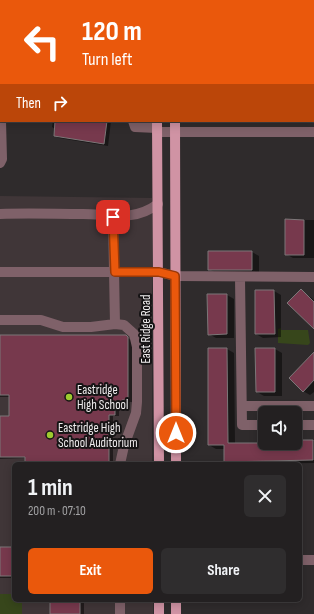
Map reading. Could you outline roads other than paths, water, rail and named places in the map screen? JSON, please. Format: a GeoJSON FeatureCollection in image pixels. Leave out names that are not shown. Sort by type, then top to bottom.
{"type":"FeatureCollection","features":[{"type":"Feature","properties":{"kind":"main road"},"geometry":{"type":"LineString","coordinates":[[175,122],[176,462]]}},
{"type":"Feature","properties":{"kind":"main road","name":"East Ridge Road"},"geometry":{"type":"LineString","coordinates":[[157,127],[159,462]]}},
{"type":"Feature","properties":{"kind":"main road"},"geometry":{"type":"LineString","coordinates":[[159,602],[159,614]]}},
{"type":"Feature","properties":{"kind":"main road"},"geometry":{"type":"LineString","coordinates":[[176,602],[176,614]]}},
{"type":"Feature","properties":{"kind":"street"},"geometry":{"type":"LineString","coordinates":[[0,163],[2,158],[1,122]]}},
{"type":"Feature","properties":{"kind":"street"},"geometry":{"type":"LineString","coordinates":[[133,122],[135,127],[157,127],[175,132],[314,132]]}},
{"type":"Feature","properties":{"kind":"street"},"geometry":{"type":"LineString","coordinates":[[0,214],[92,214],[113,217],[137,213],[158,204]]}},
{"type":"Feature","properties":{"kind":"street"},"geometry":{"type":"LineString","coordinates":[[113,217],[115,324]]}},
{"type":"Feature","properties":{"kind":"street"},"geometry":{"type":"LineString","coordinates":[[0,272],[159,272],[175,276],[240,278],[314,277]]}},
{"type":"Feature","properties":{"kind":"street"},"geometry":{"type":"LineString","coordinates":[[240,278],[242,425],[258,425]]}},
{"type":"Feature","properties":{"kind":"street"},"geometry":{"type":"LineString","coordinates":[[0,320],[41,320],[63,327],[91,327],[115,324],[124,325],[130,328],[134,334],[138,347],[136,413],[120,462]]}},
{"type":"Feature","properties":{"kind":"street"},"geometry":{"type":"LineString","coordinates":[[242,406],[314,406]]}},
{"type":"Feature","properties":{"kind":"street"},"geometry":{"type":"LineString","coordinates":[[302,425],[314,425]]}},
{"type":"Feature","properties":{"kind":"street"},"geometry":{"type":"LineString","coordinates":[[302,560],[314,560]]}},
{"type":"Feature","properties":{"kind":"street"},"geometry":{"type":"LineString","coordinates":[[120,602],[120,614]]}},
{"type":"Feature","properties":{"kind":"place","name":"Eastridge High School"},"geometry":{"type":"Point","coordinates":[69,397]}},
{"type":"Feature","properties":{"kind":"place","name":"Eastridge High School Auditorium"},"geometry":{"type":"Point","coordinates":[50,435]}}]}
